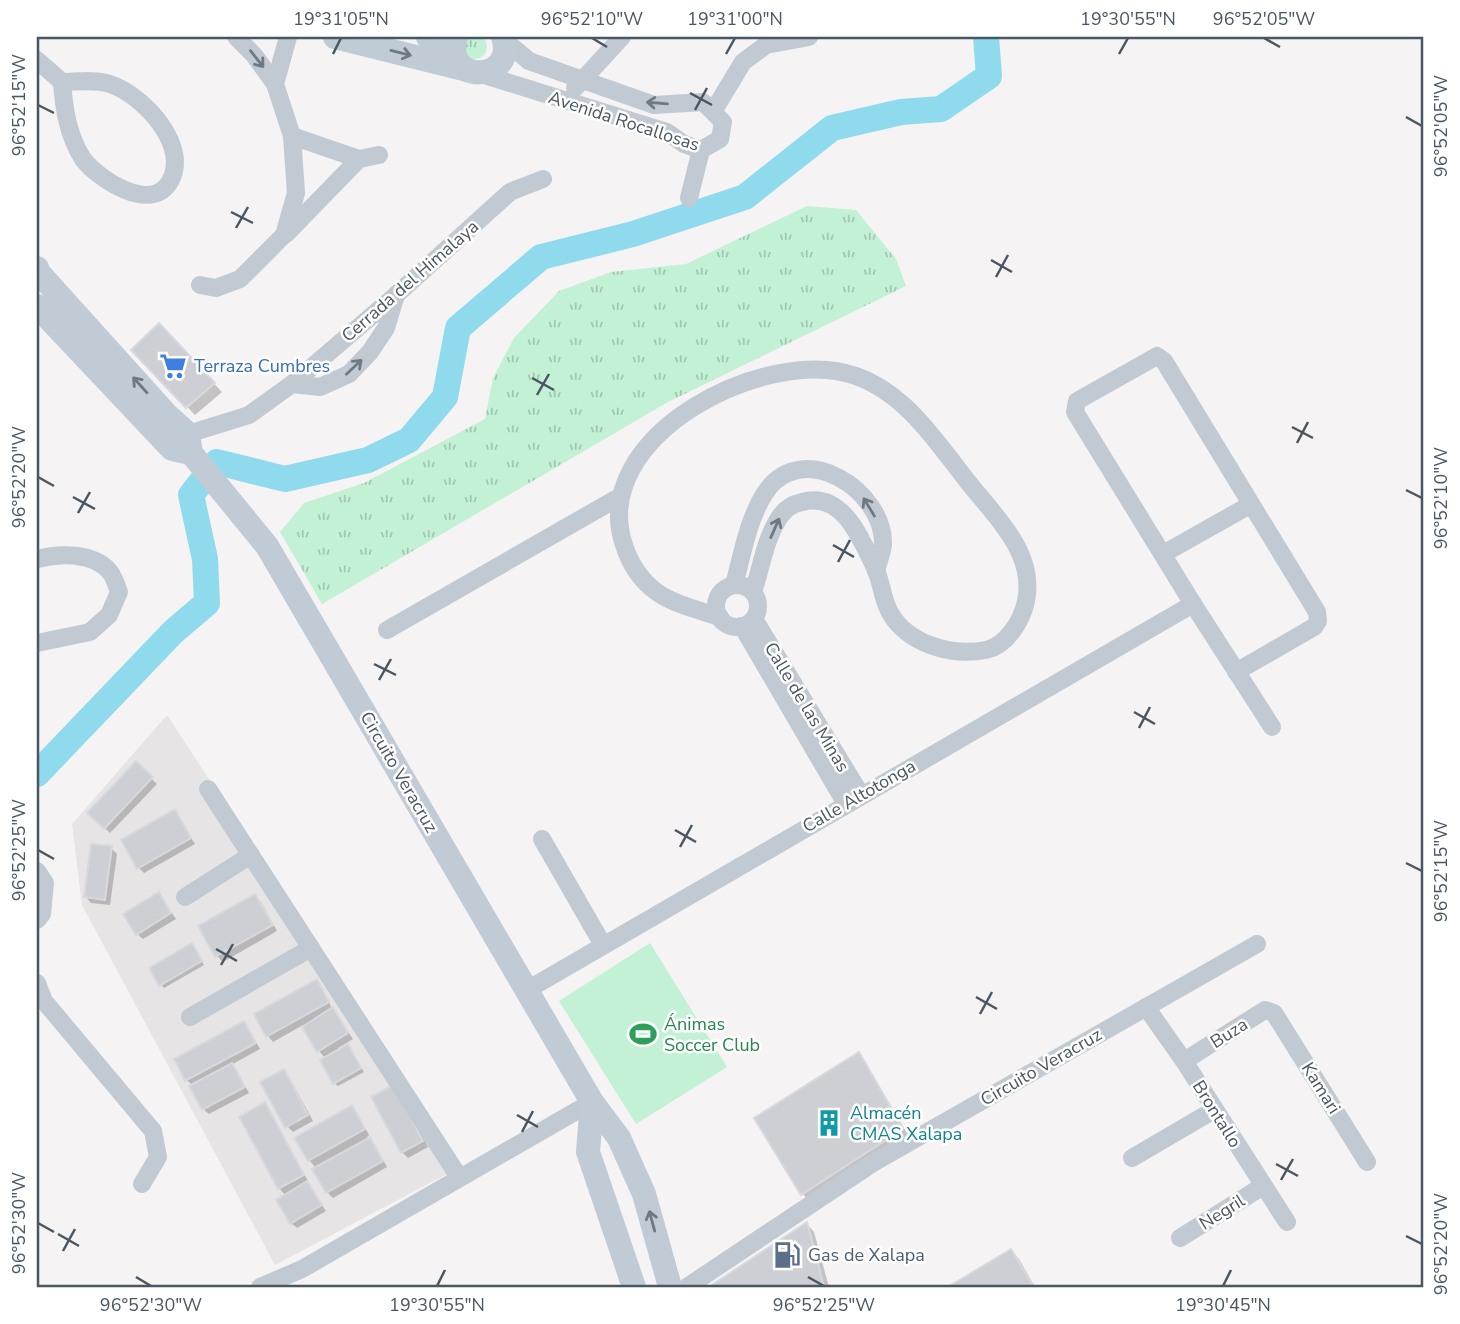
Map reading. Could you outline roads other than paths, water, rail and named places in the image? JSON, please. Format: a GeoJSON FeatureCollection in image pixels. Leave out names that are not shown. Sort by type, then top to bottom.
{"type":"FeatureCollection","features":[{"type":"Feature","properties":{"kind":"street"},"geometry":{"type":"LineString","coordinates":[[236,37],[254,55],[275,84],[292,136],[296,192],[284,235]]}},
{"type":"Feature","properties":{"kind":"street"},"geometry":{"type":"LineString","coordinates":[[275,84],[288,37]]}},
{"type":"Feature","properties":{"kind":"street","name":"Avenida Rocallosas"},"geometry":{"type":"LineString","coordinates":[[335,37],[473,72],[667,132],[684,144],[701,150],[720,139],[723,121],[703,102],[654,105],[529,61],[503,38]]}},
{"type":"Feature","properties":{"kind":"street"},"geometry":{"type":"LineString","coordinates":[[428,37],[438,40],[456,38],[454,46],[457,60],[473,72],[486,72],[499,63],[505,48],[503,38]]}},
{"type":"Feature","properties":{"kind":"street"},"geometry":{"type":"LineString","coordinates":[[564,101],[622,37]]}},
{"type":"Feature","properties":{"kind":"street"},"geometry":{"type":"LineString","coordinates":[[714,110],[743,62],[766,45],[809,37]]}},
{"type":"Feature","properties":{"kind":"street"},"geometry":{"type":"LineString","coordinates":[[37,60],[62,82],[90,81],[110,84],[136,97],[156,116],[171,141],[176,167],[169,184],[159,194],[142,196],[119,187],[99,175],[83,159],[69,131],[62,82]]}},
{"type":"Feature","properties":{"kind":"street"},"geometry":{"type":"LineString","coordinates":[[292,136],[359,159],[379,155]]}},
{"type":"Feature","properties":{"kind":"street"},"geometry":{"type":"LineString","coordinates":[[689,198],[701,150]]}},
{"type":"Feature","properties":{"kind":"street"},"geometry":{"type":"LineString","coordinates":[[200,285],[216,288],[240,279],[359,159]]}},
{"type":"Feature","properties":{"kind":"street","name":"Cerrada del Himalaya"},"geometry":{"type":"LineString","coordinates":[[187,449],[248,415],[292,384],[510,192],[543,179]]}},
{"type":"Feature","properties":{"kind":"street"},"geometry":{"type":"LineString","coordinates":[[37,268],[167,415],[187,449]]}},
{"type":"Feature","properties":{"kind":"street"},"geometry":{"type":"LineString","coordinates":[[292,384],[320,387],[349,374],[370,352],[386,328],[396,295]]}},
{"type":"Feature","properties":{"kind":"street"},"geometry":{"type":"LineString","coordinates":[[37,306],[187,449]]}},
{"type":"Feature","properties":{"kind":"street"},"geometry":{"type":"LineString","coordinates":[[1236,672],[1314,627],[1318,621],[1317,612],[1164,360],[1157,356],[1077,401],[1075,412],[1192,604],[1236,672],[1272,727]]}},
{"type":"Feature","properties":{"kind":"street"},"geometry":{"type":"LineString","coordinates":[[718,609],[693,608],[672,601],[657,593],[645,581],[629,560],[620,532],[621,496],[628,475],[642,451],[662,430],[738,383],[780,372],[821,369],[855,375],[886,391],[917,417],[1018,546],[1028,575],[1026,603],[1013,630],[995,648],[973,652],[946,651],[918,639],[895,620],[882,597],[876,571],[849,518],[835,506],[822,500],[807,500],[792,505],[779,517],[772,530],[753,592]]}},
{"type":"Feature","properties":{"kind":"street","name":"Circuito Veracruz"},"geometry":{"type":"LineString","coordinates":[[187,449],[267,546],[592,1102],[619,1139],[644,1194],[670,1287]]}},
{"type":"Feature","properties":{"kind":"street"},"geometry":{"type":"LineString","coordinates":[[734,585],[755,513],[765,491],[785,474],[806,468],[825,471],[843,479],[869,504],[878,523],[883,544],[876,571]]}},
{"type":"Feature","properties":{"kind":"street"},"geometry":{"type":"LineString","coordinates":[[387,630],[621,496]]}},
{"type":"Feature","properties":{"kind":"street"},"geometry":{"type":"LineString","coordinates":[[1163,554],[1250,505]]}},
{"type":"Feature","properties":{"kind":"street"},"geometry":{"type":"LineString","coordinates":[[37,559],[50,555],[90,558],[110,572],[119,592],[109,615],[90,632],[37,643]]}},
{"type":"Feature","properties":{"kind":"street"},"geometry":{"type":"LineString","coordinates":[[734,585],[753,592],[758,606],[748,623],[729,625],[718,609],[723,591],[734,585]]}},
{"type":"Feature","properties":{"kind":"street","name":"Calle Altotonga"},"geometry":{"type":"LineString","coordinates":[[527,990],[1192,604]]}},
{"type":"Feature","properties":{"kind":"street","name":"Calle de las Minas"},"geometry":{"type":"LineString","coordinates":[[748,623],[853,800]]}},
{"type":"Feature","properties":{"kind":"street"},"geometry":{"type":"LineString","coordinates":[[208,789],[459,1177]]}},
{"type":"Feature","properties":{"kind":"street"},"geometry":{"type":"LineString","coordinates":[[542,839],[603,945]]}},
{"type":"Feature","properties":{"kind":"street"},"geometry":{"type":"LineString","coordinates":[[184,897],[251,856]]}},
{"type":"Feature","properties":{"kind":"street"},"geometry":{"type":"LineString","coordinates":[[37,871],[45,883],[42,914],[37,920]]}},
{"type":"Feature","properties":{"kind":"street","name":"Circuito Veracruz"},"geometry":{"type":"LineString","coordinates":[[687,1287],[873,1163],[1257,944]]}},
{"type":"Feature","properties":{"kind":"street"},"geometry":{"type":"LineString","coordinates":[[190,1017],[311,948]]}},
{"type":"Feature","properties":{"kind":"street"},"geometry":{"type":"LineString","coordinates":[[37,983],[44,1001],[153,1131],[158,1157],[142,1184]]}},
{"type":"Feature","properties":{"kind":"street","name":"Brontallo"},"geometry":{"type":"LineString","coordinates":[[1146,1007],[1184,1061],[1287,1222]]}},
{"type":"Feature","properties":{"kind":"street","name":"Buza"},"geometry":{"type":"LineString","coordinates":[[1184,1061],[1265,1010],[1274,1013]]}},
{"type":"Feature","properties":{"kind":"street","name":"Kamari"},"geometry":{"type":"LineString","coordinates":[[1274,1013],[1367,1162]]}},
{"type":"Feature","properties":{"kind":"street"},"geometry":{"type":"LineString","coordinates":[[260,1287],[302,1269],[592,1102]]}},
{"type":"Feature","properties":{"kind":"street"},"geometry":{"type":"LineString","coordinates":[[592,1102],[588,1152],[634,1287]]}},
{"type":"Feature","properties":{"kind":"street"},"geometry":{"type":"LineString","coordinates":[[1132,1158],[1214,1110]]}},
{"type":"Feature","properties":{"kind":"street","name":"Negril"},"geometry":{"type":"LineString","coordinates":[[1180,1238],[1263,1186]]}},
{"type":"Feature","properties":{"kind":"waterway"},"geometry":{"type":"LineString","coordinates":[[37,774],[173,632],[207,603],[205,559],[191,495],[217,462],[285,479],[368,460],[409,440],[445,397],[458,328],[541,257],[633,234],[745,197],[832,128],[901,112],[941,109],[989,76],[986,37]]}},
{"type":"Feature","properties":{"kind":"place","name":"Terraza Cumbres"},"geometry":{"type":"Point","coordinates":[173,366]}},
{"type":"Feature","properties":{"kind":"place","name":"Ánimas Soccer Club"},"geometry":{"type":"Point","coordinates":[643,1034]}},
{"type":"Feature","properties":{"kind":"place","name":"Almacén CMAS Xalapa"},"geometry":{"type":"Point","coordinates":[829,1123]}},
{"type":"Feature","properties":{"kind":"place","name":"Gas de Xalapa"},"geometry":{"type":"Point","coordinates":[787,1255]}}]}
